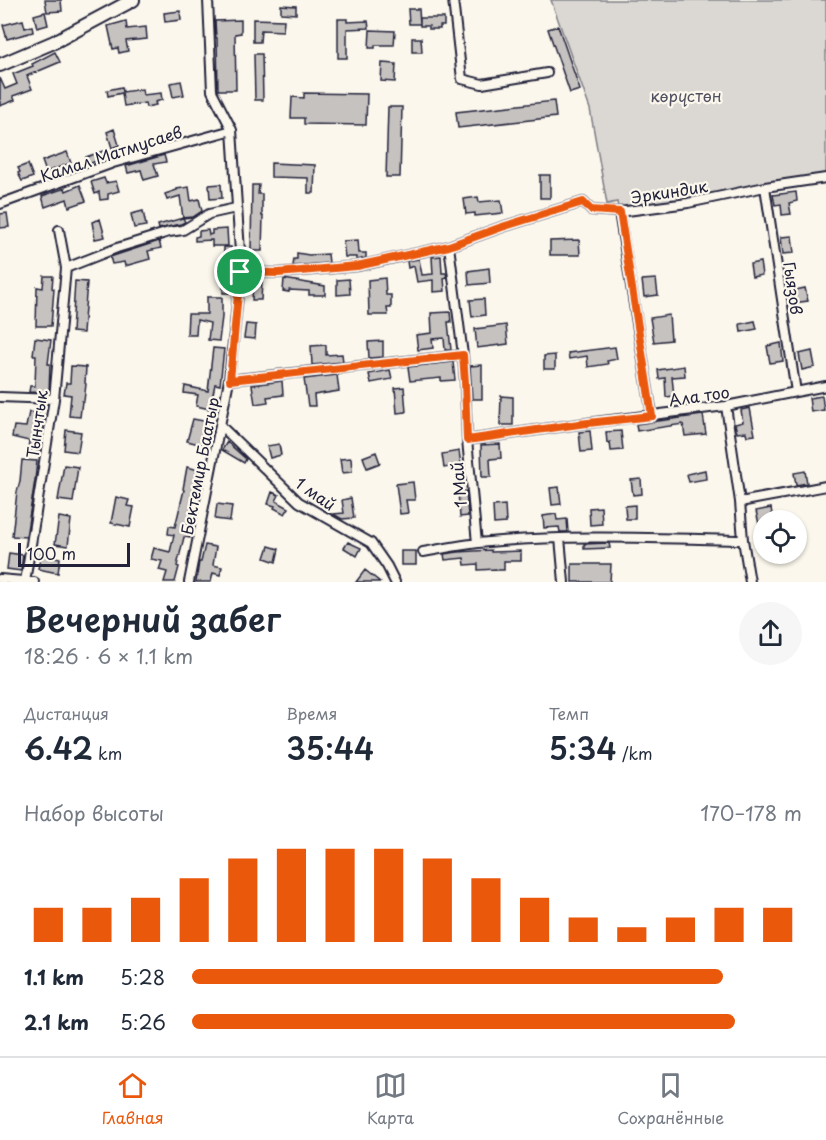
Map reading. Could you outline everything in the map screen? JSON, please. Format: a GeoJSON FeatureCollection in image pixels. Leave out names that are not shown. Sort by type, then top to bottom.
{"type":"FeatureCollection","features":[{"type":"Feature","properties":{"kind":"main road"},"geometry":{"type":"LineString","coordinates":[[0,65],[54,42],[133,0]]}},
{"type":"Feature","properties":{"kind":"street","name":"Бектемир Баатыр"},"geometry":{"type":"LineString","coordinates":[[189,582],[230,380],[240,272],[232,130],[212,91],[208,0]]}},
{"type":"Feature","properties":{"kind":"street"},"geometry":{"type":"LineString","coordinates":[[453,0],[462,79],[482,84],[547,73]]}},
{"type":"Feature","properties":{"kind":"street","name":"Камал Матмусаев"},"geometry":{"type":"LineString","coordinates":[[0,204],[113,163],[232,130]]}},
{"type":"Feature","properties":{"kind":"street","name":"Эркиндик"},"geometry":{"type":"LineString","coordinates":[[240,272],[278,273],[357,266],[449,246],[583,202],[591,210],[620,212],[688,203],[826,178]]}},
{"type":"Feature","properties":{"kind":"street","name":"Гыязов"},"geometry":{"type":"LineString","coordinates":[[765,188],[796,392]]}},
{"type":"Feature","properties":{"kind":"street"},"geometry":{"type":"LineString","coordinates":[[66,268],[117,248],[183,230],[209,214],[236,208]]}},
{"type":"Feature","properties":{"kind":"street"},"geometry":{"type":"LineString","coordinates":[[620,212],[652,416]]}},
{"type":"Feature","properties":{"kind":"street","name":"Тынчтык"},"geometry":{"type":"LineString","coordinates":[[25,581],[54,399],[66,268],[59,230]]}},
{"type":"Feature","properties":{"kind":"street","name":"1 Май"},"geometry":{"type":"LineString","coordinates":[[449,246],[463,355],[467,440],[477,543]]}},
{"type":"Feature","properties":{"kind":"street"},"geometry":{"type":"LineString","coordinates":[[230,380],[463,355]]}},
{"type":"Feature","properties":{"kind":"street","name":"Ала тоо"},"geometry":{"type":"LineString","coordinates":[[467,440],[726,406],[826,386]]}},
{"type":"Feature","properties":{"kind":"street"},"geometry":{"type":"LineString","coordinates":[[0,397],[54,399]]}},
{"type":"Feature","properties":{"kind":"street"},"geometry":{"type":"LineString","coordinates":[[726,406],[750,582]]}},
{"type":"Feature","properties":{"kind":"street","name":"1 май"},"geometry":{"type":"LineString","coordinates":[[220,425],[299,502],[371,543],[395,582]]}},
{"type":"Feature","properties":{"kind":"street"},"geometry":{"type":"LineString","coordinates":[[740,502],[826,486]]}},
{"type":"Feature","properties":{"kind":"street"},"geometry":{"type":"LineString","coordinates":[[423,552],[477,543],[560,538],[743,540]]}},
{"type":"Feature","properties":{"kind":"street"},"geometry":{"type":"LineString","coordinates":[[560,538],[564,582]]}},
{"type":"Feature","properties":{"kind":"street"},"geometry":{"type":"LineString","coordinates":[[0,579],[34,582]]}},
{"type":"Feature","properties":{"kind":"green space","name":"көрүстөн"},"geometry":{"type":"Polygon","coordinates":[[[551,0],[826,0],[826,178],[619,212],[617,202],[607,204],[590,109],[551,0]]]}},
{"type":"Feature","properties":{"kind":"building"},"geometry":{"type":"Polygon","coordinates":[[[45,0],[61,0],[62,11],[47,12],[45,0]]]}},
{"type":"Feature","properties":{"kind":"building"},"geometry":{"type":"Polygon","coordinates":[[[281,5],[296,6],[296,14],[281,13],[281,5]]]}},
{"type":"Feature","properties":{"kind":"building"},"geometry":{"type":"Polygon","coordinates":[[[408,9],[419,9],[420,24],[409,24],[408,9]]]}},
{"type":"Feature","properties":{"kind":"building"},"geometry":{"type":"Polygon","coordinates":[[[180,11],[181,20],[165,22],[164,13],[180,11]]]}},
{"type":"Feature","properties":{"kind":"building"},"geometry":{"type":"Polygon","coordinates":[[[45,12],[48,25],[37,28],[34,15],[45,12]]]}},
{"type":"Feature","properties":{"kind":"building"},"geometry":{"type":"Polygon","coordinates":[[[420,18],[444,18],[444,26],[440,26],[440,29],[429,29],[429,26],[420,26],[420,18]]]}},
{"type":"Feature","properties":{"kind":"building"},"geometry":{"type":"Polygon","coordinates":[[[253,19],[284,20],[283,31],[261,30],[260,42],[253,42],[253,19]]]}},
{"type":"Feature","properties":{"kind":"building"},"geometry":{"type":"Polygon","coordinates":[[[338,19],[347,19],[347,22],[368,21],[369,28],[347,29],[347,58],[338,58],[338,19]]]}},
{"type":"Feature","properties":{"kind":"building"},"geometry":{"type":"Polygon","coordinates":[[[23,20],[25,28],[32,26],[33,32],[7,39],[3,25],[23,20]]]}},
{"type":"Feature","properties":{"kind":"building"},"geometry":{"type":"Polygon","coordinates":[[[241,20],[241,33],[235,34],[236,90],[218,90],[215,21],[241,20]]]}},
{"type":"Feature","properties":{"kind":"building"},"geometry":{"type":"Polygon","coordinates":[[[126,21],[127,29],[146,27],[147,39],[126,41],[128,51],[119,53],[118,48],[113,49],[108,26],[126,21]]]}},
{"type":"Feature","properties":{"kind":"building"},"geometry":{"type":"Polygon","coordinates":[[[558,26],[580,90],[570,93],[548,29],[558,26]]]}},
{"type":"Feature","properties":{"kind":"building"},"geometry":{"type":"Polygon","coordinates":[[[370,30],[395,31],[394,45],[375,45],[375,48],[369,48],[370,30]]]}},
{"type":"Feature","properties":{"kind":"building"},"geometry":{"type":"Polygon","coordinates":[[[412,38],[421,38],[422,52],[412,52],[412,38]]]}},
{"type":"Feature","properties":{"kind":"building"},"geometry":{"type":"Polygon","coordinates":[[[55,52],[60,62],[27,76],[32,89],[13,96],[15,100],[0,106],[0,78],[5,89],[17,84],[13,74],[33,66],[32,64],[55,52]]]}},
{"type":"Feature","properties":{"kind":"building"},"geometry":{"type":"Polygon","coordinates":[[[254,54],[262,54],[263,100],[255,100],[254,54]]]}},
{"type":"Feature","properties":{"kind":"building"},"geometry":{"type":"Polygon","coordinates":[[[382,63],[396,64],[395,82],[381,81],[382,63]]]}},
{"type":"Feature","properties":{"kind":"building"},"geometry":{"type":"Polygon","coordinates":[[[181,81],[184,95],[173,97],[170,83],[181,81]]]}},
{"type":"Feature","properties":{"kind":"building"},"geometry":{"type":"Polygon","coordinates":[[[122,87],[123,92],[142,89],[143,95],[161,93],[162,100],[155,102],[156,105],[146,107],[145,103],[124,106],[122,93],[108,96],[107,90],[122,87]]]}},
{"type":"Feature","properties":{"kind":"building"},"geometry":{"type":"Polygon","coordinates":[[[304,93],[367,94],[366,125],[304,124],[304,118],[291,118],[292,97],[304,98],[304,93]]]}},
{"type":"Feature","properties":{"kind":"building"},"geometry":{"type":"Polygon","coordinates":[[[554,101],[556,117],[458,128],[456,112],[554,101]]]}},
{"type":"Feature","properties":{"kind":"building"},"geometry":{"type":"Polygon","coordinates":[[[388,107],[402,107],[400,177],[386,177],[388,107]]]}},
{"type":"Feature","properties":{"kind":"building"},"geometry":{"type":"Polygon","coordinates":[[[114,129],[119,145],[112,148],[107,132],[114,129]]]}},
{"type":"Feature","properties":{"kind":"building"},"geometry":{"type":"Polygon","coordinates":[[[103,151],[105,158],[88,164],[86,157],[103,151]]]}},
{"type":"Feature","properties":{"kind":"building"},"geometry":{"type":"Polygon","coordinates":[[[67,152],[71,163],[46,172],[42,161],[67,152]]]}},
{"type":"Feature","properties":{"kind":"building"},"geometry":{"type":"Polygon","coordinates":[[[164,155],[166,162],[154,164],[158,176],[144,180],[141,170],[128,173],[126,166],[164,155]]]}},
{"type":"Feature","properties":{"kind":"building"},"geometry":{"type":"Polygon","coordinates":[[[271,163],[315,165],[314,193],[308,193],[308,178],[271,177],[271,163]]]}},
{"type":"Feature","properties":{"kind":"building"},"geometry":{"type":"Polygon","coordinates":[[[28,164],[33,177],[22,181],[18,168],[28,164]]]}},
{"type":"Feature","properties":{"kind":"building"},"geometry":{"type":"Polygon","coordinates":[[[540,175],[550,175],[550,198],[540,198],[540,175]]]}},
{"type":"Feature","properties":{"kind":"building"},"geometry":{"type":"Polygon","coordinates":[[[104,178],[106,183],[116,181],[119,191],[108,194],[108,199],[100,200],[99,192],[95,194],[91,182],[104,178]]]}},
{"type":"Feature","properties":{"kind":"building"},"geometry":{"type":"Polygon","coordinates":[[[221,184],[222,198],[210,199],[209,185],[221,184]]]}},
{"type":"Feature","properties":{"kind":"building"},"geometry":{"type":"Polygon","coordinates":[[[80,185],[86,201],[69,207],[67,199],[45,207],[42,196],[65,188],[66,191],[80,185]]]}},
{"type":"Feature","properties":{"kind":"building"},"geometry":{"type":"Polygon","coordinates":[[[252,185],[259,185],[258,194],[262,194],[262,251],[251,251],[252,185]]]}},
{"type":"Feature","properties":{"kind":"building"},"geometry":{"type":"Polygon","coordinates":[[[189,187],[191,201],[199,199],[202,211],[193,217],[183,218],[180,196],[167,200],[165,194],[189,187]]]}},
{"type":"Feature","properties":{"kind":"building"},"geometry":{"type":"Polygon","coordinates":[[[796,192],[797,201],[789,203],[791,214],[782,215],[781,204],[775,205],[773,195],[796,192]]]}},
{"type":"Feature","properties":{"kind":"building"},"geometry":{"type":"Polygon","coordinates":[[[478,197],[479,202],[501,200],[503,213],[475,216],[475,213],[466,214],[464,199],[478,197]]]}},
{"type":"Feature","properties":{"kind":"building"},"geometry":{"type":"Polygon","coordinates":[[[143,211],[146,226],[134,228],[131,214],[143,211]]]}},
{"type":"Feature","properties":{"kind":"building"},"geometry":{"type":"Polygon","coordinates":[[[7,213],[9,227],[0,228],[0,214],[7,213]]]}},
{"type":"Feature","properties":{"kind":"building"},"geometry":{"type":"Polygon","coordinates":[[[183,218],[185,222],[181,224],[159,229],[158,225],[183,218]]]}},
{"type":"Feature","properties":{"kind":"building"},"geometry":{"type":"Polygon","coordinates":[[[100,219],[105,237],[95,239],[92,222],[100,219]]]}},
{"type":"Feature","properties":{"kind":"building"},"geometry":{"type":"Polygon","coordinates":[[[227,229],[228,246],[212,246],[212,240],[195,241],[195,237],[199,236],[199,231],[208,230],[209,235],[212,234],[212,230],[227,229]]]}},
{"type":"Feature","properties":{"kind":"building"},"geometry":{"type":"Polygon","coordinates":[[[792,236],[794,253],[783,254],[781,237],[792,236]]]}},
{"type":"Feature","properties":{"kind":"building"},"geometry":{"type":"Polygon","coordinates":[[[358,240],[359,253],[366,253],[366,258],[357,260],[357,257],[345,257],[343,241],[358,240]]]}},
{"type":"Feature","properties":{"kind":"building"},"geometry":{"type":"Polygon","coordinates":[[[579,240],[580,255],[550,255],[550,241],[579,240]]]}},
{"type":"Feature","properties":{"kind":"building"},"geometry":{"type":"Polygon","coordinates":[[[159,241],[161,248],[148,251],[150,259],[125,266],[124,262],[112,264],[110,257],[159,241]]]}},
{"type":"Feature","properties":{"kind":"building"},"geometry":{"type":"Polygon","coordinates":[[[224,247],[231,247],[230,293],[223,293],[224,247]]]}},
{"type":"Feature","properties":{"kind":"building"},"geometry":{"type":"Polygon","coordinates":[[[297,253],[328,254],[329,263],[293,266],[297,253]]]}},
{"type":"Feature","properties":{"kind":"building"},"geometry":{"type":"Polygon","coordinates":[[[441,256],[442,273],[446,273],[447,277],[444,278],[445,291],[433,292],[433,280],[417,282],[414,266],[408,268],[407,261],[419,259],[422,275],[433,274],[432,257],[441,256]]]}},
{"type":"Feature","properties":{"kind":"building"},"geometry":{"type":"Polygon","coordinates":[[[760,262],[762,275],[752,277],[750,264],[760,262]]]}},
{"type":"Feature","properties":{"kind":"building"},"geometry":{"type":"Polygon","coordinates":[[[489,268],[490,283],[469,285],[468,271],[489,268]]]}},
{"type":"Feature","properties":{"kind":"building"},"geometry":{"type":"Polygon","coordinates":[[[44,276],[53,276],[51,326],[36,326],[37,287],[43,288],[44,276]]]}},
{"type":"Feature","properties":{"kind":"building"},"geometry":{"type":"Polygon","coordinates":[[[385,278],[386,295],[391,295],[391,308],[387,308],[388,315],[369,315],[368,280],[385,278]]]}},
{"type":"Feature","properties":{"kind":"building"},"geometry":{"type":"Polygon","coordinates":[[[284,279],[325,286],[325,295],[309,295],[309,291],[283,291],[284,279]]]}},
{"type":"Feature","properties":{"kind":"building"},"geometry":{"type":"Polygon","coordinates":[[[349,279],[350,294],[337,295],[337,280],[349,279]]]}},
{"type":"Feature","properties":{"kind":"building"},"geometry":{"type":"Polygon","coordinates":[[[656,279],[658,295],[644,297],[642,280],[656,279]]]}},
{"type":"Feature","properties":{"kind":"building"},"geometry":{"type":"Polygon","coordinates":[[[75,281],[87,282],[83,333],[72,332],[75,281]]]}},
{"type":"Feature","properties":{"kind":"building"},"geometry":{"type":"Polygon","coordinates":[[[253,281],[262,281],[261,300],[252,300],[253,281]]]}},
{"type":"Feature","properties":{"kind":"building"},"geometry":{"type":"Polygon","coordinates":[[[805,288],[808,301],[793,303],[791,291],[805,288]]]}},
{"type":"Feature","properties":{"kind":"building"},"geometry":{"type":"Polygon","coordinates":[[[207,297],[222,297],[219,341],[208,340],[210,323],[197,320],[196,335],[187,335],[188,314],[207,314],[207,297]]]}},
{"type":"Feature","properties":{"kind":"building"},"geometry":{"type":"Polygon","coordinates":[[[484,299],[485,315],[472,317],[470,300],[484,299]]]}},
{"type":"Feature","properties":{"kind":"building"},"geometry":{"type":"Polygon","coordinates":[[[450,312],[451,322],[448,322],[451,350],[445,350],[444,338],[432,339],[433,348],[418,350],[416,335],[432,333],[431,313],[450,312]]]}},
{"type":"Feature","properties":{"kind":"building"},"geometry":{"type":"Polygon","coordinates":[[[669,315],[671,340],[654,342],[650,318],[669,315]]]}},
{"type":"Feature","properties":{"kind":"building"},"geometry":{"type":"Polygon","coordinates":[[[755,321],[757,329],[741,332],[740,324],[755,321]]]}},
{"type":"Feature","properties":{"kind":"building"},"geometry":{"type":"Polygon","coordinates":[[[246,324],[256,325],[255,339],[244,338],[246,324]]]}},
{"type":"Feature","properties":{"kind":"building"},"geometry":{"type":"Polygon","coordinates":[[[506,325],[508,344],[477,348],[475,329],[506,325]]]}},
{"type":"Feature","properties":{"kind":"building"},"geometry":{"type":"Polygon","coordinates":[[[35,338],[51,340],[48,364],[50,364],[49,393],[29,392],[30,386],[35,386],[36,355],[33,355],[35,338]]]}},
{"type":"Feature","properties":{"kind":"building"},"geometry":{"type":"Polygon","coordinates":[[[383,341],[383,357],[369,358],[368,342],[383,341]]]}},
{"type":"Feature","properties":{"kind":"building"},"geometry":{"type":"Polygon","coordinates":[[[781,343],[783,361],[770,363],[767,346],[781,343]]]}},
{"type":"Feature","properties":{"kind":"building"},"geometry":{"type":"Polygon","coordinates":[[[326,345],[326,355],[342,354],[343,362],[312,365],[311,346],[326,345]]]}},
{"type":"Feature","properties":{"kind":"building"},"geometry":{"type":"Polygon","coordinates":[[[615,347],[617,359],[607,361],[608,364],[588,367],[587,356],[569,359],[568,353],[615,347]]]}},
{"type":"Feature","properties":{"kind":"building"},"geometry":{"type":"Polygon","coordinates":[[[213,348],[224,349],[220,385],[215,384],[210,409],[196,406],[198,395],[184,393],[185,386],[208,391],[213,348]]]}},
{"type":"Feature","properties":{"kind":"building"},"geometry":{"type":"Polygon","coordinates":[[[812,351],[815,367],[802,370],[799,354],[812,351]]]}},
{"type":"Feature","properties":{"kind":"building"},"geometry":{"type":"Polygon","coordinates":[[[555,355],[555,369],[544,369],[544,356],[555,355]]]}},
{"type":"Feature","properties":{"kind":"building"},"geometry":{"type":"Polygon","coordinates":[[[453,362],[455,380],[441,381],[441,378],[410,381],[408,367],[453,362]]]}},
{"type":"Feature","properties":{"kind":"building"},"geometry":{"type":"Polygon","coordinates":[[[482,365],[482,399],[472,399],[470,366],[482,365]]]}},
{"type":"Feature","properties":{"kind":"building"},"geometry":{"type":"Polygon","coordinates":[[[71,366],[86,367],[84,401],[82,401],[80,417],[69,416],[71,395],[64,394],[66,383],[70,383],[71,366]]]}},
{"type":"Feature","properties":{"kind":"building"},"geometry":{"type":"Polygon","coordinates":[[[684,366],[685,376],[672,377],[674,396],[666,397],[665,378],[659,379],[658,370],[684,366]]]}},
{"type":"Feature","properties":{"kind":"building"},"geometry":{"type":"Polygon","coordinates":[[[390,370],[392,379],[371,383],[369,374],[390,370]]]}},
{"type":"Feature","properties":{"kind":"building"},"geometry":{"type":"Polygon","coordinates":[[[337,375],[339,391],[314,395],[315,406],[308,406],[304,379],[337,375]]]}},
{"type":"Feature","properties":{"kind":"building"},"geometry":{"type":"Polygon","coordinates":[[[282,381],[283,395],[267,397],[268,402],[255,404],[252,385],[282,381]]]}},
{"type":"Feature","properties":{"kind":"building"},"geometry":{"type":"Polygon","coordinates":[[[404,387],[406,412],[397,413],[395,388],[404,387]]]}},
{"type":"Feature","properties":{"kind":"building"},"geometry":{"type":"Polygon","coordinates":[[[501,396],[513,397],[513,425],[500,425],[501,396]]]}},
{"type":"Feature","properties":{"kind":"building"},"geometry":{"type":"Polygon","coordinates":[[[822,396],[824,410],[811,412],[809,398],[822,396]]]}},
{"type":"Feature","properties":{"kind":"building"},"geometry":{"type":"Polygon","coordinates":[[[750,408],[755,435],[747,436],[746,432],[737,433],[735,424],[743,422],[741,410],[750,408]]]}},
{"type":"Feature","properties":{"kind":"building"},"geometry":{"type":"Polygon","coordinates":[[[29,412],[45,415],[38,451],[28,449],[29,441],[12,437],[14,426],[26,427],[29,412]]]}},
{"type":"Feature","properties":{"kind":"building"},"geometry":{"type":"Polygon","coordinates":[[[703,415],[706,434],[685,436],[683,424],[637,431],[636,424],[703,415]]]}},
{"type":"Feature","properties":{"kind":"building"},"geometry":{"type":"Polygon","coordinates":[[[193,419],[209,422],[203,445],[187,441],[193,419]]]}},
{"type":"Feature","properties":{"kind":"building"},"geometry":{"type":"Polygon","coordinates":[[[66,430],[81,432],[78,452],[64,450],[66,430]]]}},
{"type":"Feature","properties":{"kind":"building"},"geometry":{"type":"Polygon","coordinates":[[[590,431],[592,451],[581,452],[579,432],[590,431]]]}},
{"type":"Feature","properties":{"kind":"building"},"geometry":{"type":"Polygon","coordinates":[[[621,431],[623,450],[611,451],[610,442],[607,443],[606,432],[621,431]]]}},
{"type":"Feature","properties":{"kind":"building"},"geometry":{"type":"Polygon","coordinates":[[[227,442],[246,459],[244,463],[222,450],[227,442]]]}},
{"type":"Feature","properties":{"kind":"building"},"geometry":{"type":"Polygon","coordinates":[[[279,444],[281,455],[270,458],[267,446],[279,444]]]}},
{"type":"Feature","properties":{"kind":"building"},"geometry":{"type":"Polygon","coordinates":[[[500,444],[501,458],[490,459],[491,477],[482,477],[481,445],[500,444]]]}},
{"type":"Feature","properties":{"kind":"building"},"geometry":{"type":"Polygon","coordinates":[[[459,451],[461,465],[444,468],[442,454],[459,451]]]}},
{"type":"Feature","properties":{"kind":"building"},"geometry":{"type":"Polygon","coordinates":[[[376,452],[380,463],[367,468],[363,457],[376,452]]]}},
{"type":"Feature","properties":{"kind":"building"},"geometry":{"type":"Polygon","coordinates":[[[351,458],[352,472],[342,473],[340,459],[351,458]]]}},
{"type":"Feature","properties":{"kind":"building"},"geometry":{"type":"Polygon","coordinates":[[[22,460],[37,461],[26,537],[12,536],[22,460]]]}},
{"type":"Feature","properties":{"kind":"building"},"geometry":{"type":"Polygon","coordinates":[[[64,465],[78,467],[73,502],[58,500],[64,465]]]}},
{"type":"Feature","properties":{"kind":"building"},"geometry":{"type":"Polygon","coordinates":[[[187,467],[199,470],[187,530],[191,531],[190,538],[184,537],[175,582],[164,582],[167,572],[159,570],[162,561],[151,559],[154,548],[170,552],[174,535],[168,534],[169,526],[175,527],[187,467]]]}},
{"type":"Feature","properties":{"kind":"building"},"geometry":{"type":"Polygon","coordinates":[[[705,470],[706,479],[689,482],[687,474],[705,470]]]}},
{"type":"Feature","properties":{"kind":"building"},"geometry":{"type":"Polygon","coordinates":[[[805,471],[807,483],[796,485],[794,473],[805,471]]]}},
{"type":"Feature","properties":{"kind":"building"},"geometry":{"type":"Polygon","coordinates":[[[641,479],[642,494],[633,495],[631,480],[641,479]]]}},
{"type":"Feature","properties":{"kind":"building"},"geometry":{"type":"Polygon","coordinates":[[[413,482],[415,500],[406,500],[408,513],[400,514],[396,484],[413,482]]]}},
{"type":"Feature","properties":{"kind":"building"},"geometry":{"type":"Polygon","coordinates":[[[559,487],[561,504],[552,505],[550,488],[559,487]]]}},
{"type":"Feature","properties":{"kind":"building"},"geometry":{"type":"Polygon","coordinates":[[[466,491],[468,516],[460,517],[458,492],[466,491]]]}},
{"type":"Feature","properties":{"kind":"building"},"geometry":{"type":"Polygon","coordinates":[[[272,492],[279,495],[276,501],[289,508],[285,514],[274,508],[275,506],[268,504],[272,492]]]}},
{"type":"Feature","properties":{"kind":"building"},"geometry":{"type":"Polygon","coordinates":[[[116,497],[129,500],[127,506],[134,507],[130,527],[111,523],[116,497]]]}},
{"type":"Feature","properties":{"kind":"building"},"geometry":{"type":"Polygon","coordinates":[[[351,498],[354,518],[342,519],[333,514],[344,513],[342,500],[351,498]]]}},
{"type":"Feature","properties":{"kind":"building"},"geometry":{"type":"Polygon","coordinates":[[[217,504],[232,506],[230,521],[215,519],[217,504]]]}},
{"type":"Feature","properties":{"kind":"building"},"geometry":{"type":"Polygon","coordinates":[[[505,505],[506,523],[494,524],[493,506],[505,505]]]}},
{"type":"Feature","properties":{"kind":"building"},"geometry":{"type":"Polygon","coordinates":[[[635,505],[635,519],[626,519],[625,506],[635,505]]]}},
{"type":"Feature","properties":{"kind":"building"},"geometry":{"type":"Polygon","coordinates":[[[601,507],[602,524],[590,525],[589,508],[601,507]]]}},
{"type":"Feature","properties":{"kind":"building"},"geometry":{"type":"Polygon","coordinates":[[[556,514],[557,520],[567,519],[568,532],[560,532],[559,527],[544,528],[543,516],[556,514]]]}},
{"type":"Feature","properties":{"kind":"building"},"geometry":{"type":"Polygon","coordinates":[[[59,517],[71,519],[68,546],[55,544],[59,517]]]}},
{"type":"Feature","properties":{"kind":"building"},"geometry":{"type":"Polygon","coordinates":[[[348,542],[361,548],[357,556],[344,548],[348,542]]]}},
{"type":"Feature","properties":{"kind":"building"},"geometry":{"type":"Polygon","coordinates":[[[609,543],[610,548],[584,549],[584,544],[609,543]]]}},
{"type":"Feature","properties":{"kind":"building"},"geometry":{"type":"Polygon","coordinates":[[[205,545],[216,547],[213,565],[222,567],[220,575],[213,573],[211,582],[196,582],[199,562],[201,562],[205,545]]]}},
{"type":"Feature","properties":{"kind":"building"},"geometry":{"type":"Polygon","coordinates":[[[269,546],[279,549],[276,562],[265,558],[269,546]]]}},
{"type":"Feature","properties":{"kind":"building"},"geometry":{"type":"Polygon","coordinates":[[[491,550],[491,552],[521,551],[521,561],[504,561],[504,570],[478,570],[478,564],[465,565],[464,558],[445,560],[444,554],[458,552],[491,550]]]}},
{"type":"Feature","properties":{"kind":"building"},"geometry":{"type":"Polygon","coordinates":[[[401,551],[416,551],[416,565],[401,565],[401,551]]]}},
{"type":"Feature","properties":{"kind":"building"},"geometry":{"type":"Polygon","coordinates":[[[9,553],[23,555],[21,571],[7,569],[9,553]]]}},
{"type":"Feature","properties":{"kind":"building"},"geometry":{"type":"Polygon","coordinates":[[[41,554],[60,558],[58,573],[38,569],[41,554]]]}},
{"type":"Feature","properties":{"kind":"building"},"geometry":{"type":"Polygon","coordinates":[[[572,564],[611,564],[610,582],[572,582],[572,564]]]}},
{"type":"Feature","properties":{"kind":"building"},"geometry":{"type":"Polygon","coordinates":[[[365,570],[380,582],[356,582],[365,570]]]}},
{"type":"Feature","properties":{"kind":"route"},"geometry":{"type":"LineString","coordinates":[[583,202],[591,210],[620,212],[652,416],[467,440],[463,355],[230,380],[240,272],[278,273],[357,266],[449,246],[583,202]]}}]}
